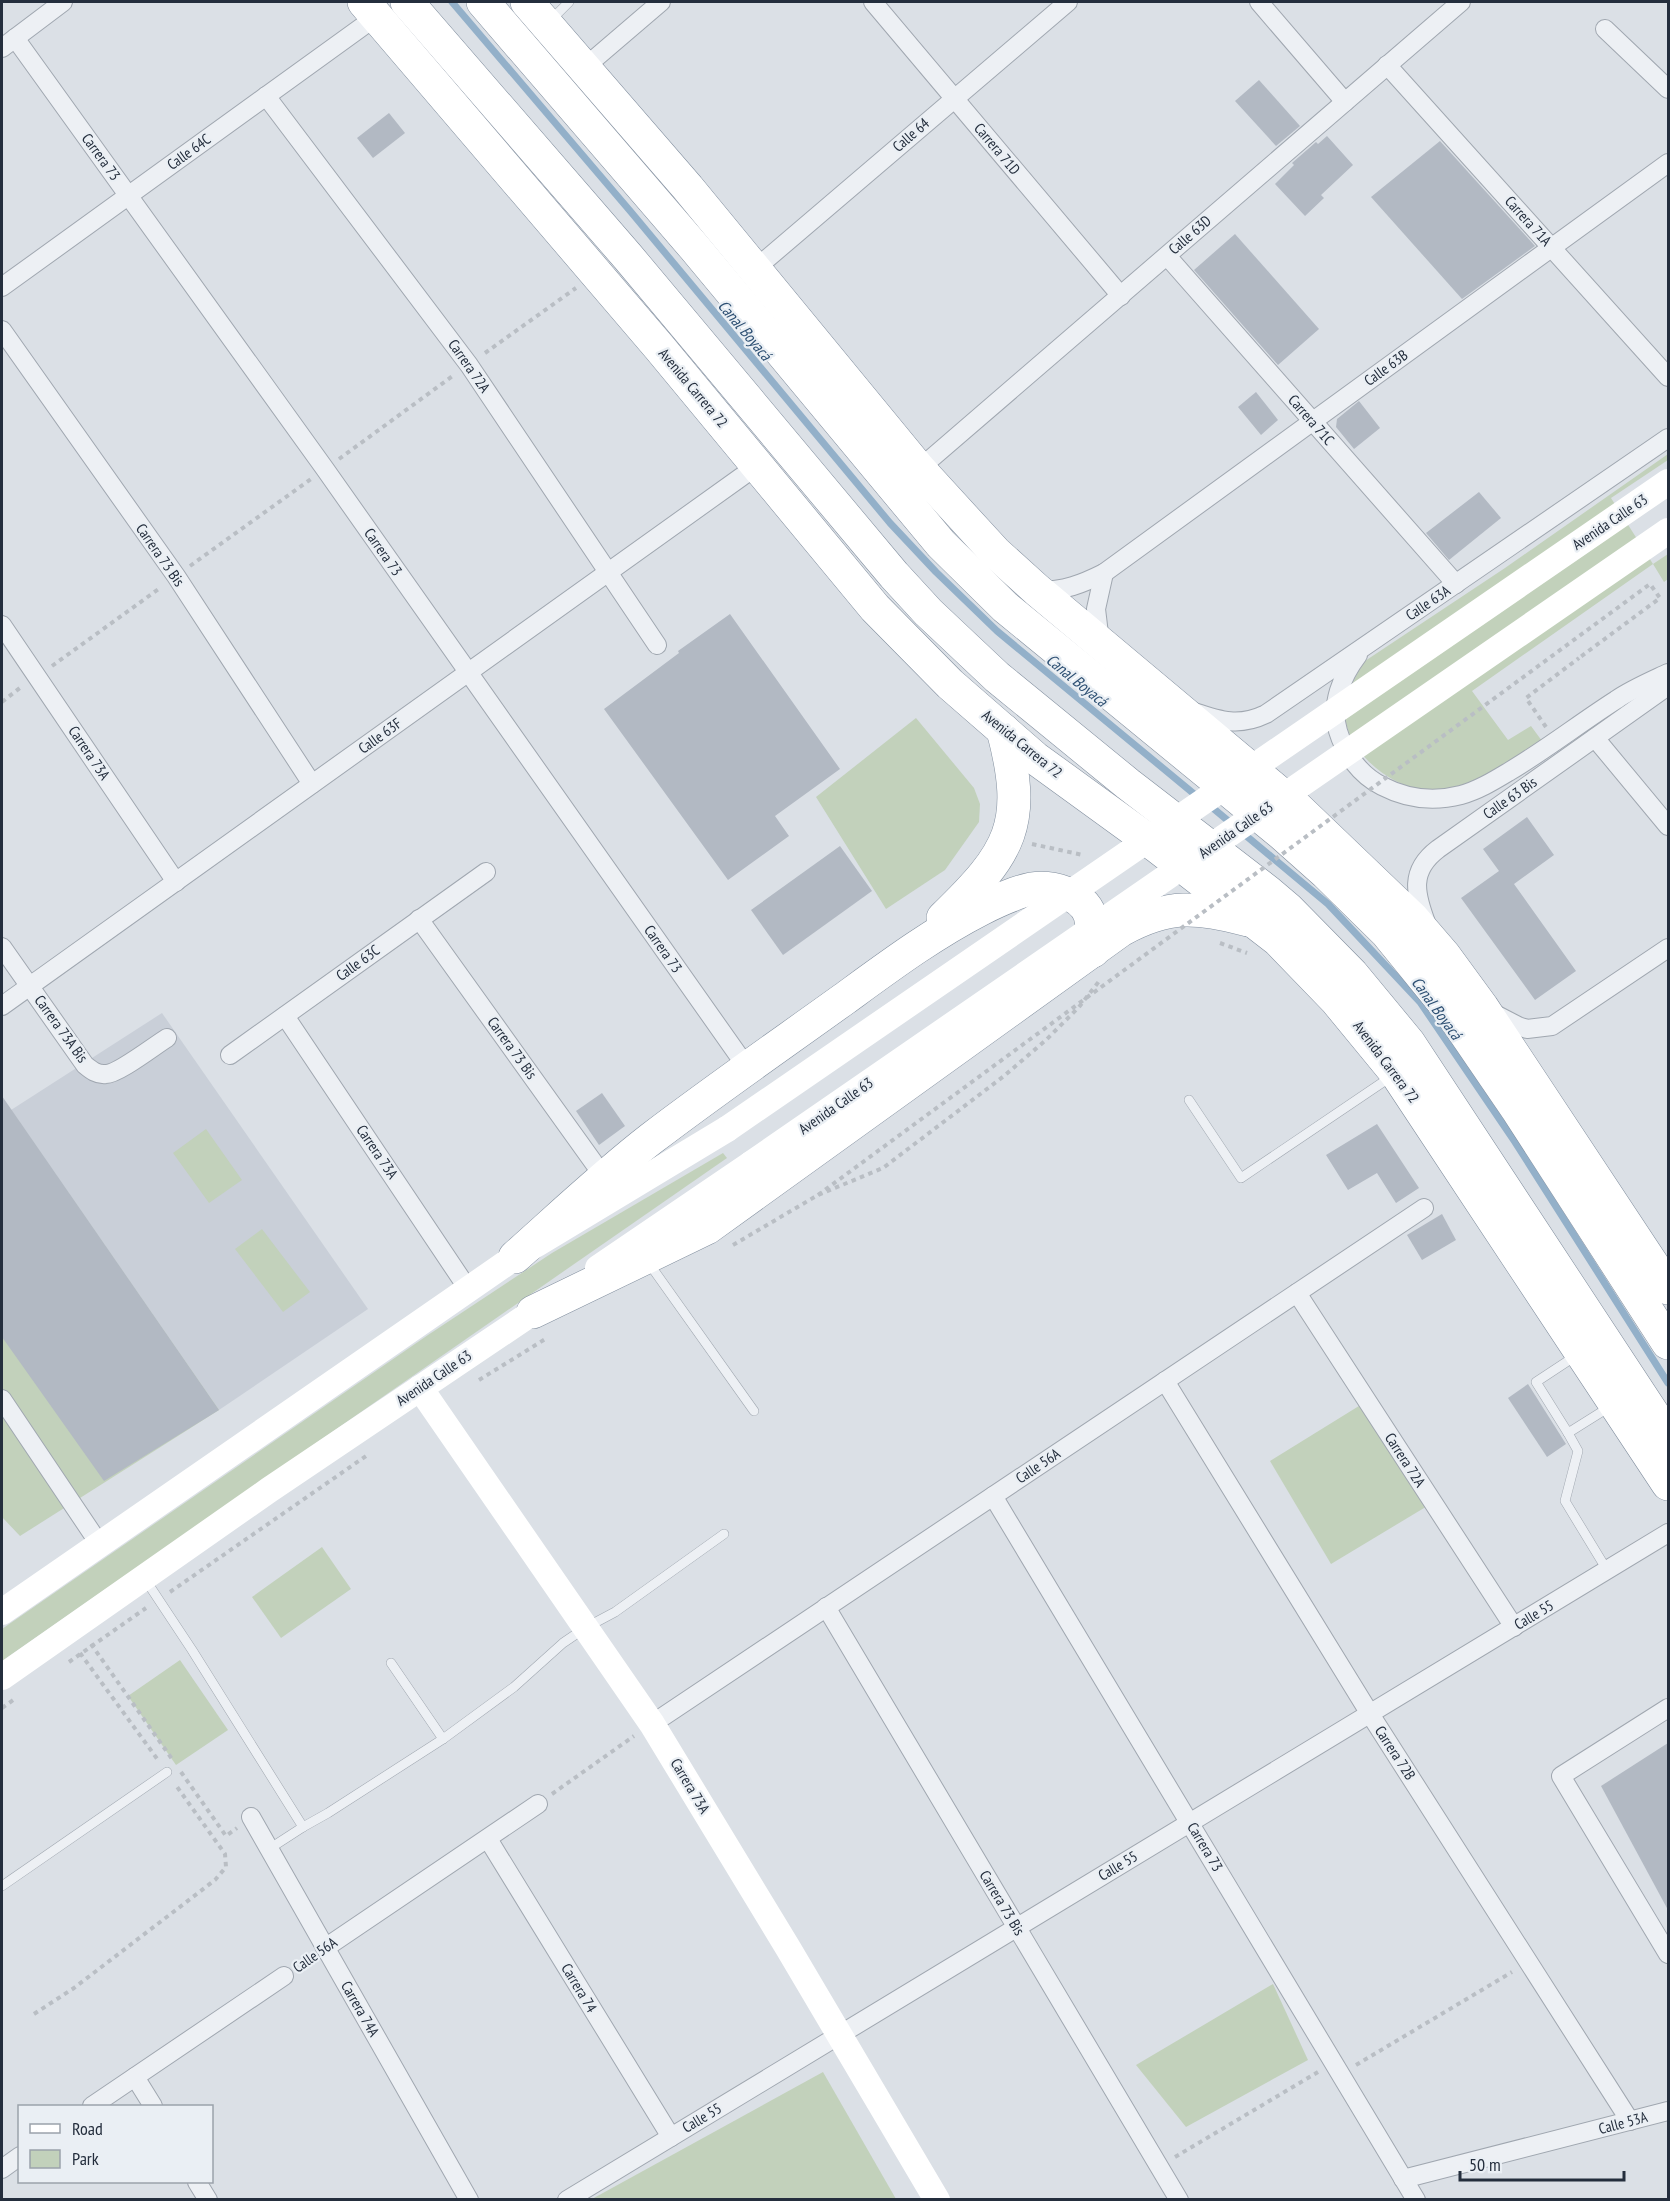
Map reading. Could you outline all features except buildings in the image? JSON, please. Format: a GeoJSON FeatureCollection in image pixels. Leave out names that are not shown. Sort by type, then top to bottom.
{"type":"FeatureCollection","features":[{"type":"Feature","properties":{"kind":"highway","name":"Avenida Carrera 72"},"geometry":{"type":"LineString","coordinates":[[407,2],[628,257],[886,566],[928,612],[997,677],[1128,784],[1288,909],[1345,966],[1375,1000],[1409,1043],[1562,1274],[1608,1380],[1668,1484]]}},
{"type":"Feature","properties":{"kind":"highway"},"geometry":{"type":"LineString","coordinates":[[483,2],[694,247],[948,550],[1005,607],[1174,744],[1333,880],[1387,933],[1448,1008],[1519,1112],[1664,1335]]}},
{"type":"Feature","properties":{"kind":"highway","name":"Avenida Carrera 72"},"geometry":{"type":"LineString","coordinates":[[370,9],[659,347],[875,608],[950,684],[1035,758],[1256,922],[1291,952],[1336,999],[1396,1073],[1554,1310],[1608,1380],[1668,1437]]}},
{"type":"Feature","properties":{"kind":"highway"},"geometry":{"type":"LineString","coordinates":[[548,9],[585,67],[919,469],[995,552],[1318,827],[1392,897],[1434,944],[1482,1007],[1668,1288]]}},
{"type":"Feature","properties":{"kind":"highway"},"geometry":{"type":"LineString","coordinates":[[465,118],[529,143]]}},
{"type":"Feature","properties":{"kind":"highway"},"geometry":{"type":"LineString","coordinates":[[628,257],[659,347]]}},
{"type":"Feature","properties":{"kind":"highway"},"geometry":{"type":"LineString","coordinates":[[900,959],[977,885],[996,860],[1007,840],[1015,795],[1013,768],[1003,730]]}},
{"type":"Feature","properties":{"kind":"highway"},"geometry":{"type":"LineString","coordinates":[[1318,827],[1333,880]]}},
{"type":"Feature","properties":{"kind":"highway"},"geometry":{"type":"LineString","coordinates":[[1333,880],[1392,897]]}},
{"type":"Feature","properties":{"kind":"highway"},"geometry":{"type":"LineString","coordinates":[[515,1257],[604,1177],[652,1138],[900,959],[945,928],[975,912],[1019,892],[1052,889],[1080,900],[1089,913],[1093,951]]}},
{"type":"Feature","properties":{"kind":"highway"},"geometry":{"type":"LineString","coordinates":[[533,1312],[639,1251],[707,1228],[1135,922],[1165,912],[1184,909],[1214,912],[1256,922]]}},
{"type":"Feature","properties":{"kind":"highway"},"geometry":{"type":"LineString","coordinates":[[1645,1253],[1664,1335]]}},
{"type":"Feature","properties":{"kind":"highway"},"geometry":{"type":"LineString","coordinates":[[1554,1310],[1562,1274]]}},
{"type":"Feature","properties":{"kind":"main road","name":"Avenida Calle 63"},"geometry":{"type":"LineString","coordinates":[[2,1612],[515,1257],[727,1129],[1668,482]]}},
{"type":"Feature","properties":{"kind":"main road","name":"Avenida Calle 63"},"geometry":{"type":"LineString","coordinates":[[639,1251],[752,1164],[1668,531]]}},
{"type":"Feature","properties":{"kind":"main road","name":"Avenida Calle 63"},"geometry":{"type":"LineString","coordinates":[[2,1677],[144,1577],[533,1312]]}},
{"type":"Feature","properties":{"kind":"main road","name":"Carrera 73A"},"geometry":{"type":"LineString","coordinates":[[420,1388],[585,1628],[643,1729],[839,2034],[937,2199]]}},
{"type":"Feature","properties":{"kind":"street"},"geometry":{"type":"LineString","coordinates":[[8,43],[63,2]]}},
{"type":"Feature","properties":{"kind":"street","name":"Carrera 71D"},"geometry":{"type":"LineString","coordinates":[[873,2],[1121,296]]}},
{"type":"Feature","properties":{"kind":"street","name":"Calle 64"},"geometry":{"type":"LineString","coordinates":[[755,269],[1068,2]]}},
{"type":"Feature","properties":{"kind":"street"},"geometry":{"type":"LineString","coordinates":[[1259,2],[1345,102]]}},
{"type":"Feature","properties":{"kind":"street","name":"Calle 63D"},"geometry":{"type":"LineString","coordinates":[[919,469],[1461,2]]}},
{"type":"Feature","properties":{"kind":"street"},"geometry":{"type":"LineString","coordinates":[[585,67],[654,4]]}},
{"type":"Feature","properties":{"kind":"street","name":"Calle 64C"},"geometry":{"type":"LineString","coordinates":[[2,287],[266,96],[370,9]]}},
{"type":"Feature","properties":{"kind":"street"},"geometry":{"type":"LineString","coordinates":[[1605,29],[1668,89]]}},
{"type":"Feature","properties":{"kind":"street","name":"Carrera 73"},"geometry":{"type":"LineString","coordinates":[[8,43],[129,195],[748,1069]]}},
{"type":"Feature","properties":{"kind":"street","name":"Carrera 71A"},"geometry":{"type":"LineString","coordinates":[[1387,65],[1668,377]]}},
{"type":"Feature","properties":{"kind":"street","name":"Carrera 72A"},"geometry":{"type":"LineString","coordinates":[[266,96],[469,365],[657,645]]}},
{"type":"Feature","properties":{"kind":"street","name":"Calle 63B"},"geometry":{"type":"LineString","coordinates":[[1037,590],[1056,591],[1072,588],[1104,573],[1668,163]]}},
{"type":"Feature","properties":{"kind":"street","name":"Carrera 71C"},"geometry":{"type":"LineString","coordinates":[[1167,256],[1456,584]]}},
{"type":"Feature","properties":{"kind":"street","name":"Carrera 73 Bis"},"geometry":{"type":"LineString","coordinates":[[2,330],[176,576],[312,784]]}},
{"type":"Feature","properties":{"kind":"street","name":"Calle 63A"},"geometry":{"type":"LineString","coordinates":[[1176,705],[1225,721],[1250,721],[1266,714],[1668,438]]}},
{"type":"Feature","properties":{"kind":"street","name":"Calle 63F"},"geometry":{"type":"LineString","coordinates":[[2,1005],[758,465]]}},
{"type":"Feature","properties":{"kind":"street"},"geometry":{"type":"LineString","coordinates":[[1101,643],[1096,625],[1096,609],[1104,573]]}},
{"type":"Feature","properties":{"kind":"street","name":"Carrera 73A"},"geometry":{"type":"LineString","coordinates":[[2,625],[176,882]]}},
{"type":"Feature","properties":{"kind":"street"},"geometry":{"type":"LineString","coordinates":[[1365,646],[1349,666],[1336,699],[1335,721],[1341,741],[1361,771],[1377,784],[1396,794],[1419,798],[1462,795],[1489,783],[1530,759],[1618,698],[1668,673]]}},
{"type":"Feature","properties":{"kind":"street","name":"Calle 63 Bis"},"geometry":{"type":"LineString","coordinates":[[1434,944],[1416,888],[1419,871],[1424,861],[1668,686]]}},
{"type":"Feature","properties":{"kind":"street"},"geometry":{"type":"LineString","coordinates":[[1595,738],[1668,826]]}},
{"type":"Feature","properties":{"kind":"street","name":"Calle 63C"},"geometry":{"type":"LineString","coordinates":[[230,1055],[486,872]]}},
{"type":"Feature","properties":{"kind":"street","name":"Carrera 73 Bis"},"geometry":{"type":"LineString","coordinates":[[419,920],[604,1177]]}},
{"type":"Feature","properties":{"kind":"street","name":"Carrera 73A Bis"},"geometry":{"type":"LineString","coordinates":[[2,947],[85,1065],[94,1072],[107,1074],[120,1068],[166,1038]]}},
{"type":"Feature","properties":{"kind":"street"},"geometry":{"type":"LineString","coordinates":[[1482,1007],[1518,1026],[1538,1029],[1552,1026],[1668,948]]}},
{"type":"Feature","properties":{"kind":"street","name":"Carrera 73A"},"geometry":{"type":"LineString","coordinates":[[285,1016],[468,1289]]}},
{"type":"Feature","properties":{"kind":"street","name":"Calle 56A"},"geometry":{"type":"LineString","coordinates":[[643,1729],[1424,1208]]}},
{"type":"Feature","properties":{"kind":"street","name":"Carrera 72A"},"geometry":{"type":"LineString","coordinates":[[1297,1293],[1514,1627]]}},
{"type":"Feature","properties":{"kind":"street","name":"Carrera 72B"},"geometry":{"type":"LineString","coordinates":[[1165,1381],[1370,1714],[1630,2121]]}},
{"type":"Feature","properties":{"kind":"street"},"geometry":{"type":"LineString","coordinates":[[2,1399],[100,1545]]}},
{"type":"Feature","properties":{"kind":"street","name":"Carrera 73"},"geometry":{"type":"LineString","coordinates":[[993,1496],[1416,2199]]}},
{"type":"Feature","properties":{"kind":"street","name":"Calle 55"},"geometry":{"type":"LineString","coordinates":[[567,2199],[1668,1533]]}},
{"type":"Feature","properties":{"kind":"street","name":"Carrera 73 Bis"},"geometry":{"type":"LineString","coordinates":[[826,1607],[1179,2199]]}},
{"type":"Feature","properties":{"kind":"street"},"geometry":{"type":"LineString","coordinates":[[1668,1708],[1561,1776],[1668,1954]]}},
{"type":"Feature","properties":{"kind":"street","name":"Calle 56A"},"geometry":{"type":"LineString","coordinates":[[325,1948],[538,1804]]}},
{"type":"Feature","properties":{"kind":"street","name":"Carrera 74A"},"geometry":{"type":"LineString","coordinates":[[251,1817],[469,2199]]}},
{"type":"Feature","properties":{"kind":"street","name":"Carrera 74"},"geometry":{"type":"LineString","coordinates":[[488,1839],[671,2137]]}},
{"type":"Feature","properties":{"kind":"street","name":"Calle 56A"},"geometry":{"type":"LineString","coordinates":[[93,2105],[285,1976]]}},
{"type":"Feature","properties":{"kind":"street"},"geometry":{"type":"LineString","coordinates":[[135,2077],[152,2105]]}},
{"type":"Feature","properties":{"kind":"street","name":"Calle 53A"},"geometry":{"type":"LineString","coordinates":[[1403,2179],[1668,2111]]}},
{"type":"Feature","properties":{"kind":"street"},"geometry":{"type":"LineString","coordinates":[[2,2169],[18,2157]]}},
{"type":"Feature","properties":{"kind":"street"},"geometry":{"type":"LineString","coordinates":[[198,2183],[208,2199]]}},
{"type":"Feature","properties":{"kind":"lane"},"geometry":{"type":"LineString","coordinates":[[1189,1100],[1241,1178],[1396,1073]]}},
{"type":"Feature","properties":{"kind":"lane"},"geometry":{"type":"LineString","coordinates":[[639,1251],[754,1411]]}},
{"type":"Feature","properties":{"kind":"lane"},"geometry":{"type":"LineString","coordinates":[[1607,1570],[1565,1501],[1578,1451],[1536,1382],[1608,1380]]}},
{"type":"Feature","properties":{"kind":"lane"},"geometry":{"type":"LineString","coordinates":[[1569,1433],[1608,1380]]}},
{"type":"Feature","properties":{"kind":"lane"},"geometry":{"type":"LineString","coordinates":[[269,1849],[328,1814],[443,1739],[514,1687],[563,1643],[615,1612],[724,1534]]}},
{"type":"Feature","properties":{"kind":"lane"},"geometry":{"type":"LineString","coordinates":[[144,1577],[303,1827]]}},
{"type":"Feature","properties":{"kind":"lane"},"geometry":{"type":"LineString","coordinates":[[391,1663],[443,1739]]}},
{"type":"Feature","properties":{"kind":"lane"},"geometry":{"type":"LineString","coordinates":[[2,1886],[167,1772]]}},
{"type":"Feature","properties":{"kind":"path"},"geometry":{"type":"LineString","coordinates":[[2,702],[596,273]]}},
{"type":"Feature","properties":{"kind":"path"},"geometry":{"type":"LineString","coordinates":[[818,1195],[1650,584],[1660,598],[1526,698],[1549,730]]}},
{"type":"Feature","properties":{"kind":"path"},"geometry":{"type":"LineString","coordinates":[[61,1667],[373,1451]]}},
{"type":"Feature","properties":{"kind":"path"},"geometry":{"type":"LineString","coordinates":[[71,1628],[92,1646],[226,1836],[251,1817]]}},
{"type":"Feature","properties":{"kind":"path"},"geometry":{"type":"LineString","coordinates":[[34,2014],[74,1988],[215,1880],[226,1867],[225,1854],[80,1654],[71,1628]]}},
{"type":"Feature","properties":{"kind":"path"},"geometry":{"type":"LineString","coordinates":[[2,1708],[21,1695]]}},
{"type":"Feature","properties":{"kind":"path"},"geometry":{"type":"LineString","coordinates":[[538,1804],[643,1729]]}},
{"type":"Feature","properties":{"kind":"path"},"geometry":{"type":"LineString","coordinates":[[1160,2166],[1528,1962]]}},
{"type":"Feature","properties":{"kind":"shaded area"},"geometry":{"type":"Polygon","coordinates":[[[162,1013],[368,1309],[219,1410],[11,1110],[162,1013]]]}},
{"type":"Feature","properties":{"kind":"green space"},"geometry":{"type":"Polygon","coordinates":[[[1668,454],[1668,460],[1611,498],[1653,564],[1472,691],[1508,740],[1531,726],[1542,741],[1471,782],[1440,790],[1425,790],[1396,781],[1382,773],[1359,750],[1346,722],[1345,707],[1352,683],[1365,661],[1505,568],[1668,454]]]}},
{"type":"Feature","properties":{"kind":"green space"},"geometry":{"type":"Polygon","coordinates":[[[1668,554],[1668,579],[1664,582],[1653,564],[1668,554]]]}},
{"type":"Feature","properties":{"kind":"green space"},"geometry":{"type":"Polygon","coordinates":[[[916,718],[974,788],[980,804],[979,822],[945,870],[886,909],[816,797],[916,718]]]}},
{"type":"Feature","properties":{"kind":"green space"},"geometry":{"type":"Polygon","coordinates":[[[11,1110],[219,1410],[20,1536],[2,1517],[2,1117],[11,1110]]]}},
{"type":"Feature","properties":{"kind":"green space"},"geometry":{"type":"Polygon","coordinates":[[[206,1129],[242,1180],[209,1203],[173,1153],[206,1129]]]}},
{"type":"Feature","properties":{"kind":"green space"},"geometry":{"type":"Polygon","coordinates":[[[723,1153],[727,1158],[2,1661],[2,1629],[428,1335],[552,1253],[723,1153]]]}},
{"type":"Feature","properties":{"kind":"green space"},"geometry":{"type":"Polygon","coordinates":[[[262,1229],[310,1292],[283,1312],[235,1249],[262,1229]]]}},
{"type":"Feature","properties":{"kind":"green space"},"geometry":{"type":"Polygon","coordinates":[[[1367,1401],[1429,1505],[1331,1564],[1270,1461],[1367,1401]]]}},
{"type":"Feature","properties":{"kind":"green space"},"geometry":{"type":"Polygon","coordinates":[[[322,1547],[351,1589],[281,1638],[252,1597],[322,1547]]]}},
{"type":"Feature","properties":{"kind":"green space"},"geometry":{"type":"Polygon","coordinates":[[[180,1660],[228,1730],[176,1765],[128,1696],[180,1660]]]}},
{"type":"Feature","properties":{"kind":"green space"},"geometry":{"type":"Polygon","coordinates":[[[1273,1984],[1308,2060],[1186,2127],[1136,2065],[1273,1984]]]}},
{"type":"Feature","properties":{"kind":"green space"},"geometry":{"type":"Polygon","coordinates":[[[823,2072],[896,2199],[592,2199],[823,2072]]]}},
{"type":"Feature","properties":{"kind":"waterway","name":"Canal Boyacá"},"geometry":{"type":"LineString","coordinates":[[452,2],[631,212],[890,523],[936,572],[997,631],[1199,798]]}},
{"type":"Feature","properties":{"kind":"waterway","name":"Canal Boyacá"},"geometry":{"type":"LineString","coordinates":[[1208,804],[1328,904],[1420,1002],[1515,1142],[1668,1383]]}}]}
